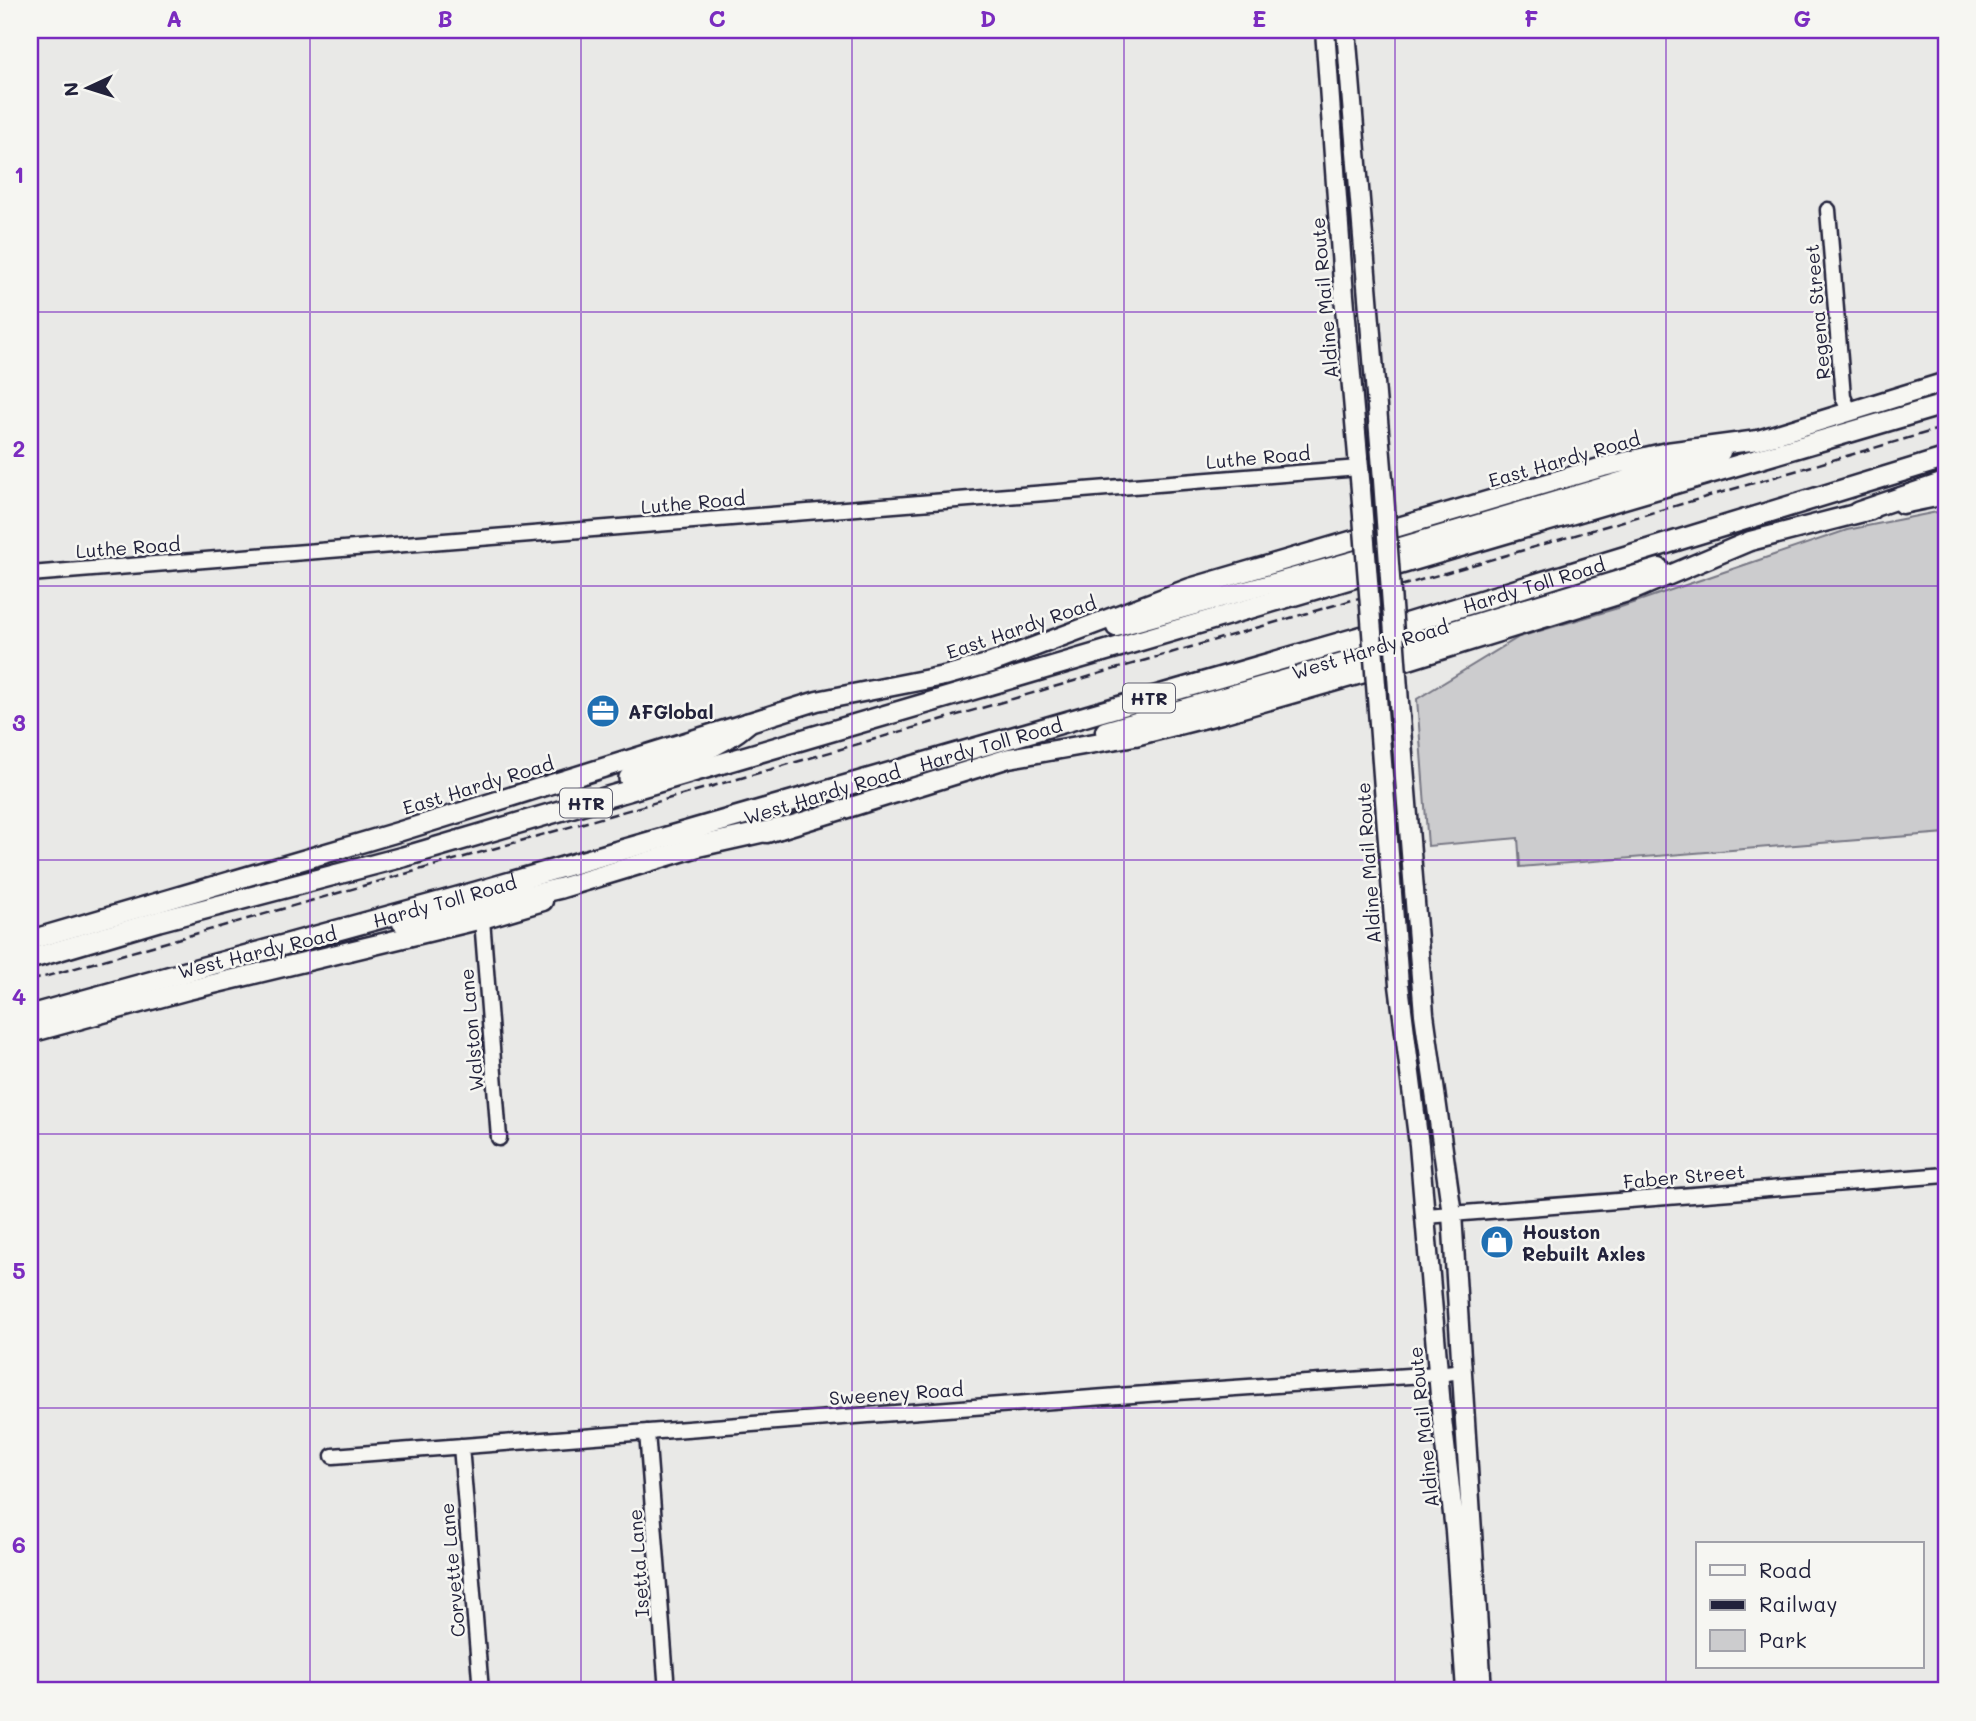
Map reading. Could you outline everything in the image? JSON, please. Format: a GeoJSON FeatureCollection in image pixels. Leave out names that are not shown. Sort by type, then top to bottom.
{"type":"FeatureCollection","features":[{"type":"Feature","properties":{"kind":"highway","name":"HTR"},"geometry":{"type":"LineString","coordinates":[[30,959],[159,921],[403,857],[1946,404]]}},
{"type":"Feature","properties":{"kind":"highway","name":"Hardy Toll Road"},"geometry":{"type":"LineString","coordinates":[[30,1015],[348,927],[1398,626],[1946,458]]}},
{"type":"Feature","properties":{"kind":"highway"},"geometry":{"type":"LineString","coordinates":[[1858,512],[1946,482]]}},
{"type":"Feature","properties":{"kind":"highway"},"geometry":{"type":"LineString","coordinates":[[159,921],[357,858],[618,782],[689,757],[734,736],[748,723]]}},
{"type":"Feature","properties":{"kind":"highway"},"geometry":{"type":"LineString","coordinates":[[348,927],[430,919],[561,888],[700,846],[781,828]]}},
{"type":"Feature","properties":{"kind":"main road","name":"Aldine Mail Route"},"geometry":{"type":"LineString","coordinates":[[1325,30],[1390,872],[1408,1063],[1426,1216],[1444,1439],[1455,1531],[1482,1691]]}},
{"type":"Feature","properties":{"kind":"main road","name":"Aldine Mail Route"},"geometry":{"type":"LineString","coordinates":[[1346,30],[1424,1014],[1452,1214],[1465,1436],[1466,1691]]}},
{"type":"Feature","properties":{"kind":"main road"},"geometry":{"type":"LineString","coordinates":[[1332,127],[1353,125]]}},
{"type":"Feature","properties":{"kind":"main road"},"geometry":{"type":"LineString","coordinates":[[1344,296],[1368,293]]}},
{"type":"Feature","properties":{"kind":"main road","name":"East Hardy Road"},"geometry":{"type":"LineString","coordinates":[[30,940],[398,832],[817,701],[944,676],[991,663],[1191,588],[1603,467],[1667,452],[1758,440],[1946,382]]}},
{"type":"Feature","properties":{"kind":"main road"},"geometry":{"type":"LineString","coordinates":[[991,663],[1636,478],[1758,440]]}},
{"type":"Feature","properties":{"kind":"main road","name":"West Hardy Road"},"geometry":{"type":"LineString","coordinates":[[30,1033],[188,990],[481,919],[1009,758],[1148,733],[1221,714],[1399,663],[1634,590],[1750,541],[1858,512],[1946,495]]}},
{"type":"Feature","properties":{"kind":"main road"},"geometry":{"type":"LineString","coordinates":[[1009,758],[1395,648],[1750,541]]}},
{"type":"Feature","properties":{"kind":"main road"},"geometry":{"type":"LineString","coordinates":[[1390,872],[1413,866]]}},
{"type":"Feature","properties":{"kind":"main road"},"geometry":{"type":"LineString","coordinates":[[1408,1063],[1431,1059]]}},
{"type":"Feature","properties":{"kind":"main road"},"geometry":{"type":"LineString","coordinates":[[1444,1439],[1465,1436]]}},
{"type":"Feature","properties":{"kind":"street","name":"Regena Street"},"geometry":{"type":"LineString","coordinates":[[1828,210],[1843,397],[1849,410]]}},
{"type":"Feature","properties":{"kind":"street","name":"Luthe Road"},"geometry":{"type":"LineString","coordinates":[[30,574],[1359,468]]}},
{"type":"Feature","properties":{"kind":"street","name":"Walston Lane"},"geometry":{"type":"LineString","coordinates":[[481,919],[499,1138]]}},
{"type":"Feature","properties":{"kind":"street","name":"Faber Street"},"geometry":{"type":"LineString","coordinates":[[1426,1216],[1946,1175]]}},
{"type":"Feature","properties":{"kind":"street","name":"Sweeney Road"},"geometry":{"type":"LineString","coordinates":[[333,1456],[1462,1371]]}},
{"type":"Feature","properties":{"kind":"street","name":"Isetta Lane"},"geometry":{"type":"LineString","coordinates":[[647,1432],[667,1691]]}},
{"type":"Feature","properties":{"kind":"street","name":"Corvette Lane"},"geometry":{"type":"LineString","coordinates":[[461,1446],[481,1691]]}},
{"type":"Feature","properties":{"kind":"green space"},"geometry":{"type":"Polygon","coordinates":[[[1942,511],[1946,568],[1946,833],[1520,867],[1518,838],[1428,846],[1417,699],[1519,637],[1618,608],[1847,530],[1942,511]]]}},
{"type":"Feature","properties":{"kind":"railway"},"geometry":{"type":"LineString","coordinates":[[30,981],[755,774],[1946,427]]}},
{"type":"Feature","properties":{"kind":"place","name":"AFGlobal"},"geometry":{"type":"Point","coordinates":[603,711]}},
{"type":"Feature","properties":{"kind":"place","name":"Houston Rebuilt Axles"},"geometry":{"type":"Point","coordinates":[1497,1242]}}]}
